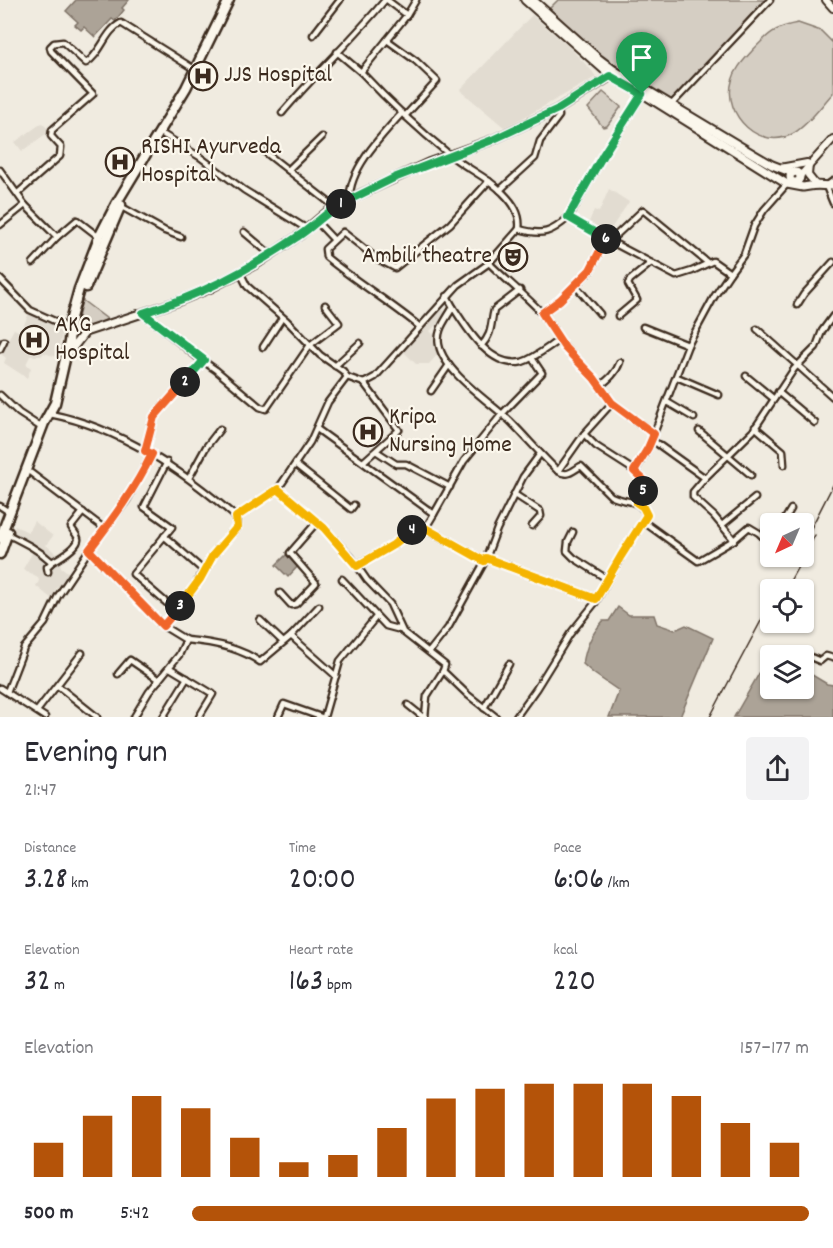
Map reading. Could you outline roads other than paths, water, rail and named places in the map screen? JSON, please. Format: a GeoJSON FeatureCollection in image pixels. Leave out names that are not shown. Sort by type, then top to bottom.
{"type":"FeatureCollection","features":[{"type":"Feature","properties":{"kind":"highway"},"geometry":{"type":"LineString","coordinates":[[0,554],[9,512],[55,402],[72,324],[99,237],[116,204],[175,107],[229,0]]}},
{"type":"Feature","properties":{"kind":"highway"},"geometry":{"type":"LineString","coordinates":[[94,259],[120,206],[164,135],[235,0]]}},
{"type":"Feature","properties":{"kind":"highway"},"geometry":{"type":"LineString","coordinates":[[4,536],[31,473],[46,421]]}},
{"type":"Feature","properties":{"kind":"main road"},"geometry":{"type":"LineString","coordinates":[[525,0],[602,70],[613,73]]}},
{"type":"Feature","properties":{"kind":"main road"},"geometry":{"type":"LineString","coordinates":[[533,0],[613,73],[776,177],[794,178],[816,186]]}},
{"type":"Feature","properties":{"kind":"main road"},"geometry":{"type":"LineString","coordinates":[[596,86],[602,70]]}},
{"type":"Feature","properties":{"kind":"main road"},"geometry":{"type":"LineString","coordinates":[[65,358],[85,332],[179,302],[211,288],[307,230],[335,207],[394,178],[492,140],[558,109],[613,73]]}},
{"type":"Feature","properties":{"kind":"main road"},"geometry":{"type":"LineString","coordinates":[[644,92],[671,105],[779,168],[803,187],[829,186]]}},
{"type":"Feature","properties":{"kind":"street"},"geometry":{"type":"LineString","coordinates":[[313,35],[340,0]]}},
{"type":"Feature","properties":{"kind":"street"},"geometry":{"type":"LineString","coordinates":[[282,113],[337,52],[363,28],[386,0],[407,15]]}},
{"type":"Feature","properties":{"kind":"street"},"geometry":{"type":"LineString","coordinates":[[362,72],[407,15],[416,0]]}},
{"type":"Feature","properties":{"kind":"street"},"geometry":{"type":"LineString","coordinates":[[671,105],[770,0]]}},
{"type":"Feature","properties":{"kind":"street"},"geometry":{"type":"LineString","coordinates":[[826,0],[833,8]]}},
{"type":"Feature","properties":{"kind":"street"},"geometry":{"type":"LineString","coordinates":[[18,194],[60,156],[61,147],[51,136],[52,130],[93,94],[51,51],[50,47],[54,43],[63,42],[86,63],[110,32],[121,23],[194,69]]}},
{"type":"Feature","properties":{"kind":"street"},"geometry":{"type":"LineString","coordinates":[[350,199],[349,188],[358,170],[386,131],[437,81],[416,61],[387,40]]}},
{"type":"Feature","properties":{"kind":"street"},"geometry":{"type":"LineString","coordinates":[[337,52],[362,72],[403,114],[451,156],[500,190],[519,216],[519,229],[489,263],[458,285],[375,377],[364,383]]}},
{"type":"Feature","properties":{"kind":"street"},"geometry":{"type":"LineString","coordinates":[[519,229],[534,234],[543,234],[557,227],[568,217],[603,155],[644,92]]}},
{"type":"Feature","properties":{"kind":"street"},"geometry":{"type":"LineString","coordinates":[[500,190],[535,159],[540,141],[559,116],[558,109]]}},
{"type":"Feature","properties":{"kind":"street"},"geometry":{"type":"LineString","coordinates":[[164,135],[307,230]]}},
{"type":"Feature","properties":{"kind":"street"},"geometry":{"type":"LineString","coordinates":[[288,170],[322,137]]}},
{"type":"Feature","properties":{"kind":"street"},"geometry":{"type":"LineString","coordinates":[[634,471],[652,440],[688,345],[709,305],[744,254],[754,226],[764,210],[833,139]]}},
{"type":"Feature","properties":{"kind":"street"},"geometry":{"type":"LineString","coordinates":[[261,149],[335,207]]}},
{"type":"Feature","properties":{"kind":"street"},"geometry":{"type":"LineString","coordinates":[[779,168],[808,164]]}},
{"type":"Feature","properties":{"kind":"street"},"geometry":{"type":"LineString","coordinates":[[808,164],[808,175],[816,186]]}},
{"type":"Feature","properties":{"kind":"street"},"geometry":{"type":"LineString","coordinates":[[0,170],[25,205],[57,237]]}},
{"type":"Feature","properties":{"kind":"street"},"geometry":{"type":"LineString","coordinates":[[420,327],[394,305],[326,257],[325,249],[344,232],[376,258],[395,268],[450,224],[489,181]]}},
{"type":"Feature","properties":{"kind":"street"},"geometry":{"type":"LineString","coordinates":[[833,181],[829,186],[833,203]]}},
{"type":"Feature","properties":{"kind":"street"},"geometry":{"type":"LineString","coordinates":[[0,225],[25,205]]}},
{"type":"Feature","properties":{"kind":"street"},"geometry":{"type":"LineString","coordinates":[[120,206],[165,231],[181,237]]}},
{"type":"Feature","properties":{"kind":"street"},"geometry":{"type":"LineString","coordinates":[[542,313],[560,300],[590,270],[608,240],[643,210],[708,263]]}},
{"type":"Feature","properties":{"kind":"street"},"geometry":{"type":"LineString","coordinates":[[568,217],[676,276],[716,262],[730,273]]}},
{"type":"Feature","properties":{"kind":"street"},"geometry":{"type":"LineString","coordinates":[[33,263],[57,237],[77,220],[99,237]]}},
{"type":"Feature","properties":{"kind":"street"},"geometry":{"type":"LineString","coordinates":[[316,221],[334,240]]}},
{"type":"Feature","properties":{"kind":"street"},"geometry":{"type":"LineString","coordinates":[[244,232],[270,254]]}},
{"type":"Feature","properties":{"kind":"street"},"geometry":{"type":"LineString","coordinates":[[797,305],[833,262]]}},
{"type":"Feature","properties":{"kind":"street"},"geometry":{"type":"LineString","coordinates":[[489,263],[542,313],[559,340],[612,403],[654,434]]}},
{"type":"Feature","properties":{"kind":"street"},"geometry":{"type":"LineString","coordinates":[[618,316],[637,300],[628,284],[630,280],[651,263]]}},
{"type":"Feature","properties":{"kind":"street"},"geometry":{"type":"LineString","coordinates":[[240,272],[247,286],[310,345],[347,378],[364,383],[399,430],[363,462]]}},
{"type":"Feature","properties":{"kind":"street"},"geometry":{"type":"LineString","coordinates":[[0,279],[30,310],[59,323],[72,324]]}},
{"type":"Feature","properties":{"kind":"street"},"geometry":{"type":"LineString","coordinates":[[575,285],[600,314]]}},
{"type":"Feature","properties":{"kind":"street"},"geometry":{"type":"LineString","coordinates":[[481,346],[489,338],[494,310],[520,290]]}},
{"type":"Feature","properties":{"kind":"street"},"geometry":{"type":"LineString","coordinates":[[447,296],[488,354],[512,362],[524,362],[559,340]]}},
{"type":"Feature","properties":{"kind":"street"},"geometry":{"type":"LineString","coordinates":[[143,313],[260,407],[266,409],[310,345],[339,323],[325,305]]}},
{"type":"Feature","properties":{"kind":"street"},"geometry":{"type":"LineString","coordinates":[[453,307],[438,333],[441,353],[449,365],[472,389],[502,414],[558,471],[566,474],[581,466],[611,496],[637,503],[643,507],[647,515],[596,599],[570,634],[516,717]]}},
{"type":"Feature","properties":{"kind":"street"},"geometry":{"type":"LineString","coordinates":[[734,540],[693,497],[693,492],[753,431],[798,365],[816,346],[822,331],[833,316]]}},
{"type":"Feature","properties":{"kind":"street"},"geometry":{"type":"LineString","coordinates":[[263,347],[282,318]]}},
{"type":"Feature","properties":{"kind":"street"},"geometry":{"type":"LineString","coordinates":[[643,327],[688,345]]}},
{"type":"Feature","properties":{"kind":"street"},"geometry":{"type":"LineString","coordinates":[[757,329],[833,397]]}},
{"type":"Feature","properties":{"kind":"street"},"geometry":{"type":"LineString","coordinates":[[0,349],[4,341]]}},
{"type":"Feature","properties":{"kind":"street"},"geometry":{"type":"LineString","coordinates":[[336,366],[360,343]]}},
{"type":"Feature","properties":{"kind":"street"},"geometry":{"type":"LineString","coordinates":[[425,529],[464,461],[502,414],[542,373],[532,358]]}},
{"type":"Feature","properties":{"kind":"street"},"geometry":{"type":"LineString","coordinates":[[145,451],[154,417],[204,360]]}},
{"type":"Feature","properties":{"kind":"street"},"geometry":{"type":"LineString","coordinates":[[600,386],[609,380],[620,362]]}},
{"type":"Feature","properties":{"kind":"street"},"geometry":{"type":"LineString","coordinates":[[430,391],[449,365]]}},
{"type":"Feature","properties":{"kind":"street"},"geometry":{"type":"LineString","coordinates":[[746,376],[774,399]]}},
{"type":"Feature","properties":{"kind":"street"},"geometry":{"type":"LineString","coordinates":[[676,377],[719,395]]}},
{"type":"Feature","properties":{"kind":"street"},"geometry":{"type":"LineString","coordinates":[[236,517],[278,489],[296,465],[317,429],[328,402],[347,378]]}},
{"type":"Feature","properties":{"kind":"street"},"geometry":{"type":"LineString","coordinates":[[778,392],[815,423]]}},
{"type":"Feature","properties":{"kind":"street"},"geometry":{"type":"LineString","coordinates":[[0,396],[19,413],[46,421],[83,422],[152,454],[189,478],[236,517],[237,527],[213,555],[189,595],[163,626]]}},
{"type":"Feature","properties":{"kind":"street"},"geometry":{"type":"LineString","coordinates":[[666,402],[694,418]]}},
{"type":"Feature","properties":{"kind":"street"},"geometry":{"type":"LineString","coordinates":[[558,471],[584,434],[612,403]]}},
{"type":"Feature","properties":{"kind":"street"},"geometry":{"type":"LineString","coordinates":[[755,427],[783,451],[784,465]]}},
{"type":"Feature","properties":{"kind":"street"},"geometry":{"type":"LineString","coordinates":[[189,478],[206,447],[220,429]]}},
{"type":"Feature","properties":{"kind":"street"},"geometry":{"type":"LineString","coordinates":[[317,429],[434,514]]}},
{"type":"Feature","properties":{"kind":"street"},"geometry":{"type":"LineString","coordinates":[[699,431],[751,475]]}},
{"type":"Feature","properties":{"kind":"street"},"geometry":{"type":"LineString","coordinates":[[584,434],[596,446],[634,471],[648,484],[637,503]]}},
{"type":"Feature","properties":{"kind":"street"},"geometry":{"type":"LineString","coordinates":[[652,440],[705,478]]}},
{"type":"Feature","properties":{"kind":"street"},"geometry":{"type":"LineString","coordinates":[[376,451],[396,464],[406,464],[450,487]]}},
{"type":"Feature","properties":{"kind":"street"},"geometry":{"type":"LineString","coordinates":[[7,692],[24,648],[45,623],[58,596],[127,500],[152,454]]}},
{"type":"Feature","properties":{"kind":"street"},"geometry":{"type":"LineString","coordinates":[[429,652],[448,627],[485,560],[497,529],[523,477],[540,454]]}},
{"type":"Feature","properties":{"kind":"street"},"geometry":{"type":"LineString","coordinates":[[167,462],[144,507],[172,527],[133,574],[176,611]]}},
{"type":"Feature","properties":{"kind":"street"},"geometry":{"type":"LineString","coordinates":[[296,465],[351,509],[354,505]]}},
{"type":"Feature","properties":{"kind":"street"},"geometry":{"type":"LineString","coordinates":[[31,473],[105,529]]}},
{"type":"Feature","properties":{"kind":"street"},"geometry":{"type":"LineString","coordinates":[[278,489],[317,522],[357,566],[390,604],[401,630],[407,637],[445,665],[427,696],[424,717],[408,705]]}},
{"type":"Feature","properties":{"kind":"street"},"geometry":{"type":"LineString","coordinates":[[514,494],[540,511],[541,516],[532,526]]}},
{"type":"Feature","properties":{"kind":"street"},"geometry":{"type":"LineString","coordinates":[[722,525],[754,498]]}},
{"type":"Feature","properties":{"kind":"street"},"geometry":{"type":"LineString","coordinates":[[0,506],[9,512]]}},
{"type":"Feature","properties":{"kind":"street"},"geometry":{"type":"LineString","coordinates":[[789,513],[791,509]]}},
{"type":"Feature","properties":{"kind":"street"},"geometry":{"type":"LineString","coordinates":[[48,572],[47,567],[68,553],[78,541],[78,537],[71,528],[83,512]]}},
{"type":"Feature","properties":{"kind":"street"},"geometry":{"type":"LineString","coordinates":[[280,593],[291,605],[296,604],[316,583],[290,553],[317,522]]}},
{"type":"Feature","properties":{"kind":"street"},"geometry":{"type":"LineString","coordinates":[[644,522],[698,561],[734,540],[749,527],[760,534]]}},
{"type":"Feature","properties":{"kind":"street"},"geometry":{"type":"LineString","coordinates":[[357,566],[393,545],[418,524],[485,560],[596,599]]}},
{"type":"Feature","properties":{"kind":"street"},"geometry":{"type":"LineString","coordinates":[[573,532],[567,551],[607,579]]}},
{"type":"Feature","properties":{"kind":"street"},"geometry":{"type":"LineString","coordinates":[[4,536],[32,546],[52,562]]}},
{"type":"Feature","properties":{"kind":"street"},"geometry":{"type":"LineString","coordinates":[[164,536],[204,571]]}},
{"type":"Feature","properties":{"kind":"street"},"geometry":{"type":"LineString","coordinates":[[89,550],[163,626],[186,640],[220,644],[260,662],[291,636],[319,606]]}},
{"type":"Feature","properties":{"kind":"street"},"geometry":{"type":"LineString","coordinates":[[342,579],[386,626],[401,630]]}},
{"type":"Feature","properties":{"kind":"street"},"geometry":{"type":"LineString","coordinates":[[278,717],[284,704],[322,717],[340,661],[376,617]]}},
{"type":"Feature","properties":{"kind":"street"},"geometry":{"type":"LineString","coordinates":[[260,620],[283,642]]}},
{"type":"Feature","properties":{"kind":"street"},"geometry":{"type":"LineString","coordinates":[[291,636],[336,676]]}},
{"type":"Feature","properties":{"kind":"street"},"geometry":{"type":"LineString","coordinates":[[134,717],[149,692],[170,668],[186,640]]}},
{"type":"Feature","properties":{"kind":"street"},"geometry":{"type":"LineString","coordinates":[[37,711],[82,653]]}},
{"type":"Feature","properties":{"kind":"street"},"geometry":{"type":"LineString","coordinates":[[814,658],[820,661],[826,656],[833,658]]}},
{"type":"Feature","properties":{"kind":"street"},"geometry":{"type":"LineString","coordinates":[[118,674],[130,660],[159,680]]}},
{"type":"Feature","properties":{"kind":"street"},"geometry":{"type":"LineString","coordinates":[[484,708],[509,664]]}},
{"type":"Feature","properties":{"kind":"street"},"geometry":{"type":"LineString","coordinates":[[170,668],[213,694],[199,717]]}},
{"type":"Feature","properties":{"kind":"street"},"geometry":{"type":"LineString","coordinates":[[443,672],[496,717]]}},
{"type":"Feature","properties":{"kind":"street"},"geometry":{"type":"LineString","coordinates":[[163,717],[187,678]]}},
{"type":"Feature","properties":{"kind":"street"},"geometry":{"type":"LineString","coordinates":[[58,686],[97,717]]}},
{"type":"Feature","properties":{"kind":"street"},"geometry":{"type":"LineString","coordinates":[[0,688],[45,717]]}},
{"type":"Feature","properties":{"kind":"railway"},"geometry":{"type":"LineString","coordinates":[[814,522],[833,485]]}},
{"type":"Feature","properties":{"kind":"railway"},"geometry":{"type":"LineString","coordinates":[[791,579],[798,567]]}},
{"type":"Feature","properties":{"kind":"railway"},"geometry":{"type":"LineString","coordinates":[[710,717],[760,623]]}},
{"type":"Feature","properties":{"kind":"place","name":"JJS Hospital"},"geometry":{"type":"Point","coordinates":[203,76]}},
{"type":"Feature","properties":{"kind":"place","name":"RISHI Ayurveda Hospital"},"geometry":{"type":"Point","coordinates":[120,162]}},
{"type":"Feature","properties":{"kind":"place","name":"Ambili theatre"},"geometry":{"type":"Point","coordinates":[513,257]}},
{"type":"Feature","properties":{"kind":"place","name":"AKG Hospital"},"geometry":{"type":"Point","coordinates":[34,340]}},
{"type":"Feature","properties":{"kind":"place","name":"Kripa Nursing Home"},"geometry":{"type":"Point","coordinates":[368,432]}}]}
